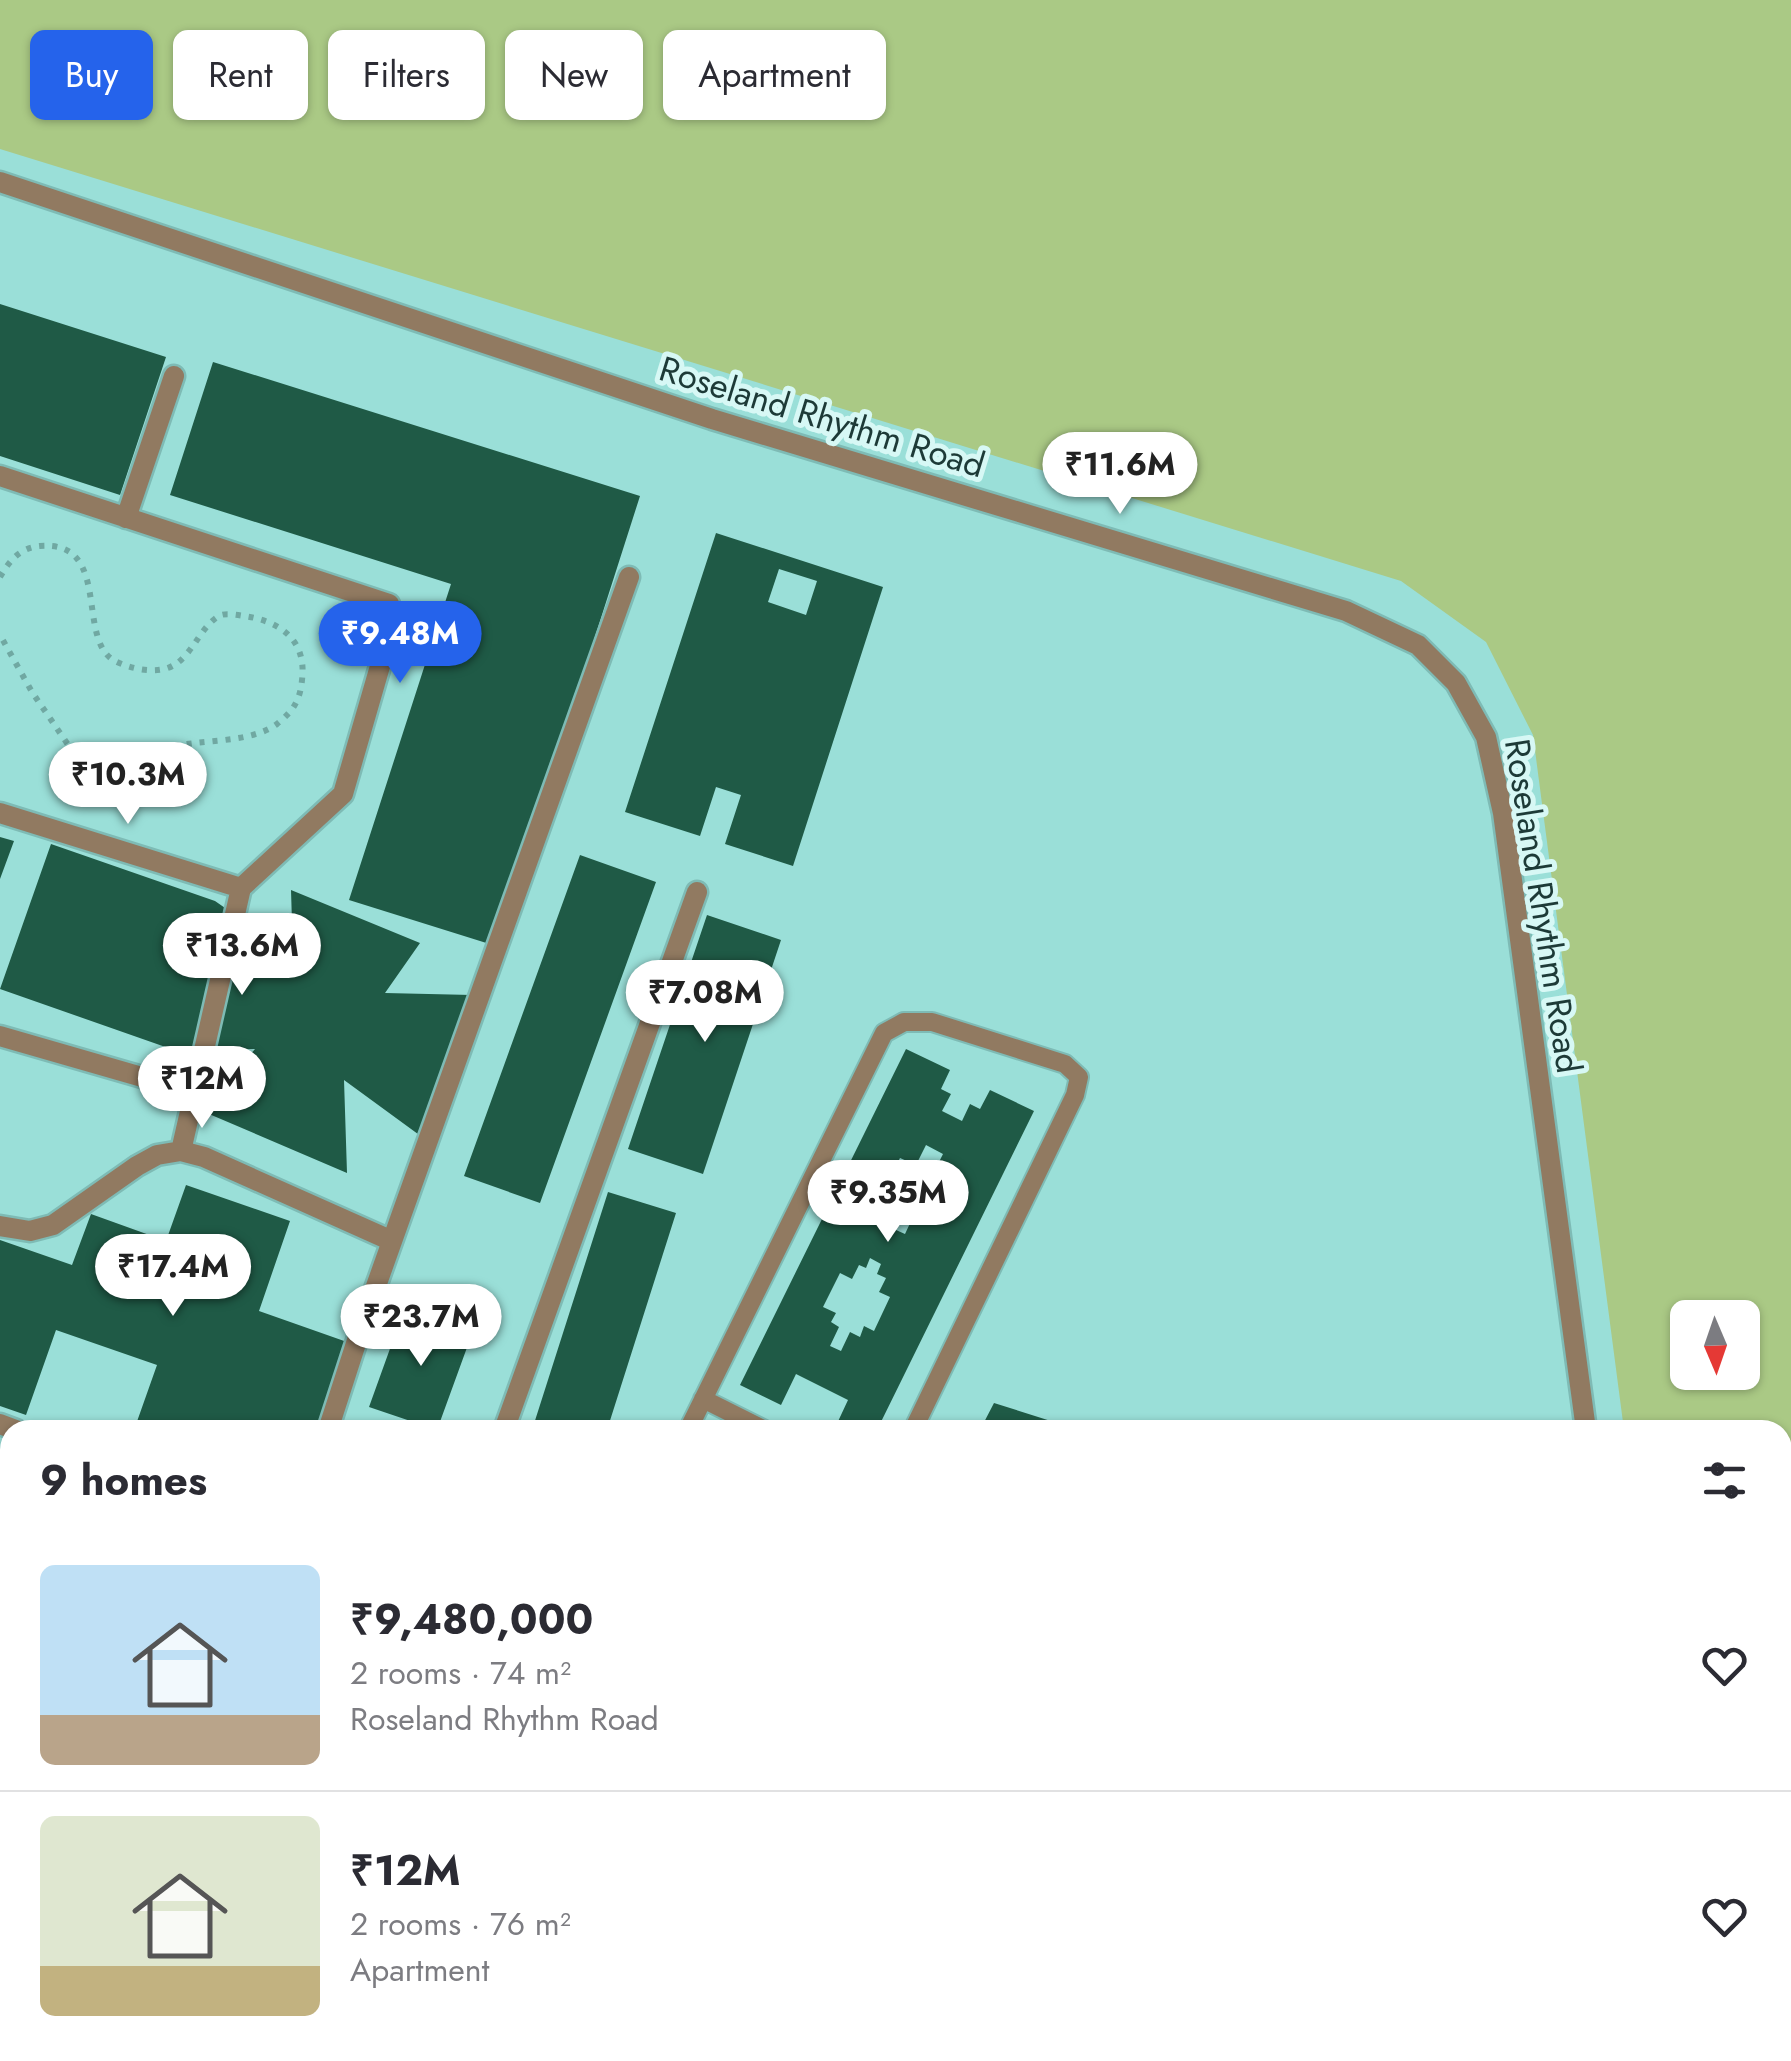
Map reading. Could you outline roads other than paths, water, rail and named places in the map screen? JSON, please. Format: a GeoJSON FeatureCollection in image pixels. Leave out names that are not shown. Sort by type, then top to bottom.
{"type":"FeatureCollection","features":[{"type":"Feature","properties":{"kind":"street","name":"Roseland Rhythm Road"},"geometry":{"type":"LineString","coordinates":[[0,182],[712,419],[1346,611],[1418,645],[1456,683],[1486,737],[1502,813],[1585,1420]]}},
{"type":"Feature","properties":{"kind":"street"},"geometry":{"type":"LineString","coordinates":[[126,518],[174,376]]}},
{"type":"Feature","properties":{"kind":"street"},"geometry":{"type":"LineString","coordinates":[[0,476],[390,604],[387,642],[343,794],[241,888],[180,1151]]}},
{"type":"Feature","properties":{"kind":"street"},"geometry":{"type":"LineString","coordinates":[[331,1420],[629,578]]}},
{"type":"Feature","properties":{"kind":"street"},"geometry":{"type":"LineString","coordinates":[[0,813],[241,888]]}},
{"type":"Feature","properties":{"kind":"street"},"geometry":{"type":"LineString","coordinates":[[508,1420],[697,892]]}},
{"type":"Feature","properties":{"kind":"street"},"geometry":{"type":"LineString","coordinates":[[0,1036],[194,1092]]}},
{"type":"Feature","properties":{"kind":"street"},"geometry":{"type":"LineString","coordinates":[[0,1226],[30,1231],[53,1225],[138,1166],[157,1155],[180,1151],[204,1157],[392,1241]]}},
{"type":"Feature","properties":{"kind":"lane"},"geometry":{"type":"LineString","coordinates":[[693,1420],[884,1034],[904,1022],[932,1022],[1066,1064],[1079,1077],[1075,1095],[918,1420]]}},
{"type":"Feature","properties":{"kind":"lane"},"geometry":{"type":"LineString","coordinates":[[703,1399],[745,1420]]}}]}
